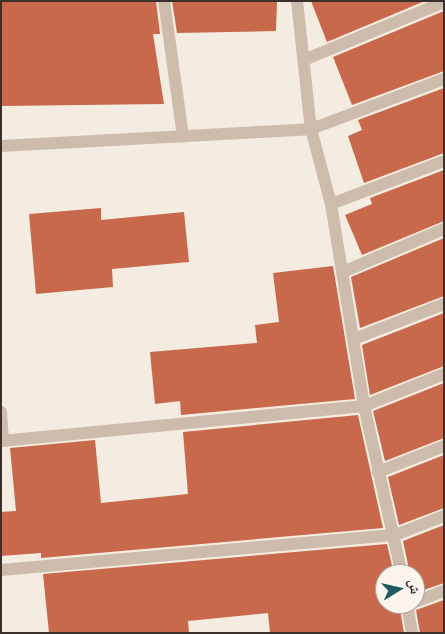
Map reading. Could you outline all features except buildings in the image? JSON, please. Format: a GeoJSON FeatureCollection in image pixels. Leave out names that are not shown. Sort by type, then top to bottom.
{"type":"FeatureCollection","features":[{"type":"Feature","properties":{"kind":"street"},"geometry":{"type":"LineString","coordinates":[[164,1],[183,137]]}},
{"type":"Feature","properties":{"kind":"street"},"geometry":{"type":"LineString","coordinates":[[297,1],[310,129],[331,204],[345,271],[364,406],[400,564]]}},
{"type":"Feature","properties":{"kind":"street"},"geometry":{"type":"LineString","coordinates":[[304,60],[444,2]]}},
{"type":"Feature","properties":{"kind":"street"},"geometry":{"type":"LineString","coordinates":[[1,146],[310,129],[444,79]]}},
{"type":"Feature","properties":{"kind":"street"},"geometry":{"type":"LineString","coordinates":[[331,204],[444,161]]}},
{"type":"Feature","properties":{"kind":"street"},"geometry":{"type":"LineString","coordinates":[[345,271],[444,230]]}},
{"type":"Feature","properties":{"kind":"street"},"geometry":{"type":"LineString","coordinates":[[354,340],[444,304]]}},
{"type":"Feature","properties":{"kind":"street"},"geometry":{"type":"LineString","coordinates":[[1,412],[2,441],[364,406],[444,374]]}},
{"type":"Feature","properties":{"kind":"street"},"geometry":{"type":"LineString","coordinates":[[378,472],[444,446]]}},
{"type":"Feature","properties":{"kind":"street"},"geometry":{"type":"LineString","coordinates":[[1,570],[395,535],[444,516]]}},
{"type":"Feature","properties":{"kind":"street"},"geometry":{"type":"LineString","coordinates":[[425,598],[444,591]]}},
{"type":"Feature","properties":{"kind":"street"},"geometry":{"type":"LineString","coordinates":[[411,614],[412,633]]}}]}
